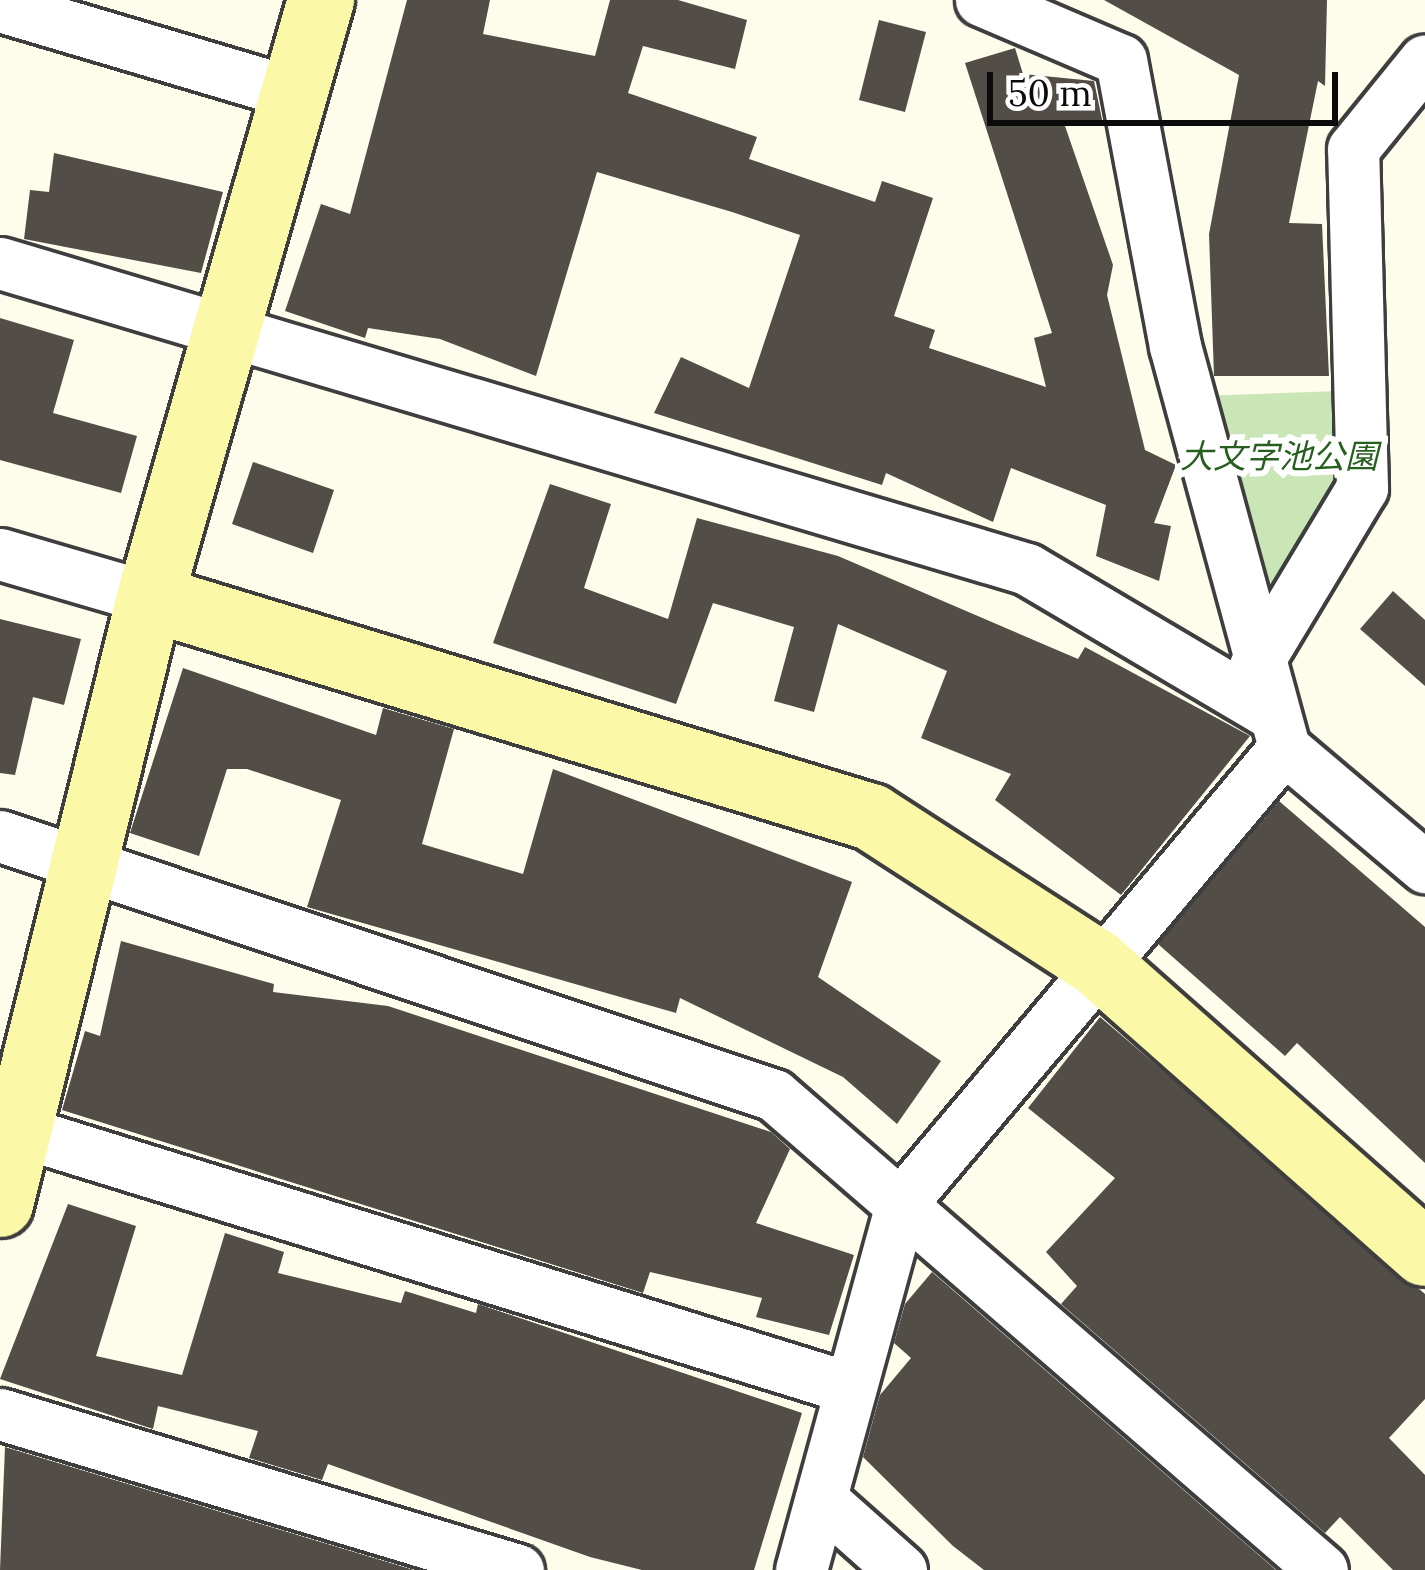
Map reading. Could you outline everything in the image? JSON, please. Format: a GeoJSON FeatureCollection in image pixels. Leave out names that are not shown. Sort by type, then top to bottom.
{"type":"FeatureCollection","features":[{"type":"Feature","properties":{"kind":"street"},"geometry":{"type":"LineString","coordinates":[[321,0],[293,92],[234,331],[151,598],[80,865],[6,1175],[844,1386]]}},
{"type":"Feature","properties":{"kind":"street"},"geometry":{"type":"LineString","coordinates":[[981,0],[1121,60],[1175,346],[1255,666],[1278,731]]}},
{"type":"Feature","properties":{"kind":"street"},"geometry":{"type":"LineString","coordinates":[[0,5],[293,92]]}},
{"type":"Feature","properties":{"kind":"street"},"geometry":{"type":"LineString","coordinates":[[1255,666],[1362,488],[1353,149],[1425,60]]}},
{"type":"Feature","properties":{"kind":"street"},"geometry":{"type":"LineString","coordinates":[[0,263],[1028,568],[1278,731],[1425,867]]}},
{"type":"Feature","properties":{"kind":"street"},"geometry":{"type":"LineString","coordinates":[[0,554],[871,817],[1098,964],[1425,1253]]}},
{"type":"Feature","properties":{"kind":"street"},"geometry":{"type":"LineString","coordinates":[[801,1570],[844,1386],[902,1202],[1098,964],[1278,731]]}},
{"type":"Feature","properties":{"kind":"street"},"geometry":{"type":"LineString","coordinates":[[0,836],[774,1095],[1322,1570]]}},
{"type":"Feature","properties":{"kind":"street"},"geometry":{"type":"LineString","coordinates":[[0,1414],[518,1570]]}},
{"type":"Feature","properties":{"kind":"street"},"geometry":{"type":"LineString","coordinates":[[820,1499],[901,1570]]}},
{"type":"Feature","properties":{"kind":"green space","name":"大文字池公園"},"geometry":{"type":"Polygon","coordinates":[[[1339,391],[1341,477],[1265,593],[1198,396],[1339,391]]]}},
{"type":"Feature","properties":{"kind":"building"},"geometry":{"type":"Polygon","coordinates":[[[407,0],[490,0],[483,34],[595,56],[610,0],[678,0],[747,20],[735,69],[643,46],[628,93],[757,137],[749,159],[875,202],[882,181],[933,198],[894,316],[935,330],[929,348],[1046,387],[1034,338],[1052,333],[965,63],[1015,48],[1023,74],[1094,81],[1103,124],[1065,126],[1113,265],[1107,295],[1145,450],[1176,465],[1154,523],[1171,526],[1159,581],[1096,556],[1106,505],[1011,468],[993,522],[886,473],[882,485],[654,413],[681,357],[749,388],[800,235],[732,212],[597,172],[536,376],[440,339],[368,328],[365,338],[285,311],[321,204],[350,214],[407,0]]]}},
{"type":"Feature","properties":{"kind":"building"},"geometry":{"type":"Polygon","coordinates":[[[1104,0],[1327,0],[1325,86],[1318,81],[1289,223],[1322,224],[1329,376],[1214,376],[1209,234],[1239,75],[1104,0]]]}},
{"type":"Feature","properties":{"kind":"building"},"geometry":{"type":"Polygon","coordinates":[[[879,20],[926,32],[905,112],[859,100],[879,20]]]}},
{"type":"Feature","properties":{"kind":"building"},"geometry":{"type":"Polygon","coordinates":[[[54,153],[223,192],[201,273],[24,239],[30,190],[49,192],[54,153]]]}},
{"type":"Feature","properties":{"kind":"building"},"geometry":{"type":"Polygon","coordinates":[[[0,318],[74,340],[53,413],[137,436],[121,493],[0,460],[0,318]]]}},
{"type":"Feature","properties":{"kind":"building"},"geometry":{"type":"Polygon","coordinates":[[[253,462],[334,490],[313,553],[232,524],[253,462]]]}},
{"type":"Feature","properties":{"kind":"building"},"geometry":{"type":"Polygon","coordinates":[[[550,484],[611,504],[584,588],[668,619],[697,518],[838,556],[1078,659],[1085,647],[1250,736],[1121,895],[995,800],[1011,774],[921,738],[947,671],[838,624],[814,712],[774,701],[794,627],[713,603],[676,704],[493,643],[550,484]]]}},
{"type":"Feature","properties":{"kind":"building"},"geometry":{"type":"Polygon","coordinates":[[[1393,591],[1425,620],[1425,686],[1360,629],[1393,591]]]}},
{"type":"Feature","properties":{"kind":"building"},"geometry":{"type":"Polygon","coordinates":[[[0,619],[81,639],[64,705],[33,697],[15,775],[0,773],[0,619]]]}},
{"type":"Feature","properties":{"kind":"building"},"geometry":{"type":"Polygon","coordinates":[[[183,668],[376,735],[383,708],[454,729],[422,844],[523,874],[553,769],[852,882],[818,977],[941,1061],[897,1124],[843,1077],[680,998],[676,1013],[307,907],[341,800],[247,769],[227,769],[199,856],[130,833],[183,668]]]}},
{"type":"Feature","properties":{"kind":"building"},"geometry":{"type":"Polygon","coordinates":[[[1279,801],[1425,927],[1425,1163],[1297,1043],[1285,1056],[1158,944],[1279,801]]]}},
{"type":"Feature","properties":{"kind":"building"},"geometry":{"type":"Polygon","coordinates":[[[121,941],[274,984],[273,992],[388,1006],[771,1132],[790,1149],[756,1223],[854,1255],[829,1335],[756,1317],[762,1298],[650,1272],[643,1293],[62,1110],[85,1031],[100,1036],[121,941]]]}},
{"type":"Feature","properties":{"kind":"building"},"geometry":{"type":"Polygon","coordinates":[[[1100,1017],[1425,1294],[1425,1399],[1389,1438],[1425,1475],[1425,1570],[1393,1570],[1340,1517],[1325,1533],[1061,1304],[1077,1286],[1046,1252],[1115,1178],[1028,1108],[1100,1017]]]}},
{"type":"Feature","properties":{"kind":"building"},"geometry":{"type":"Polygon","coordinates":[[[68,1204],[136,1226],[96,1356],[182,1375],[225,1233],[284,1252],[278,1273],[401,1303],[405,1291],[476,1313],[478,1304],[802,1413],[754,1570],[642,1570],[590,1557],[328,1464],[322,1480],[249,1458],[258,1431],[158,1406],[153,1429],[0,1379],[68,1204]]]}},
{"type":"Feature","properties":{"kind":"building"},"geometry":{"type":"Polygon","coordinates":[[[932,1272],[1276,1570],[984,1570],[953,1546],[863,1457],[880,1395],[911,1358],[894,1343],[905,1304],[932,1272]]]}},
{"type":"Feature","properties":{"kind":"building"},"geometry":{"type":"Polygon","coordinates":[[[5,1447],[414,1570],[0,1570],[5,1447]]]}}]}
